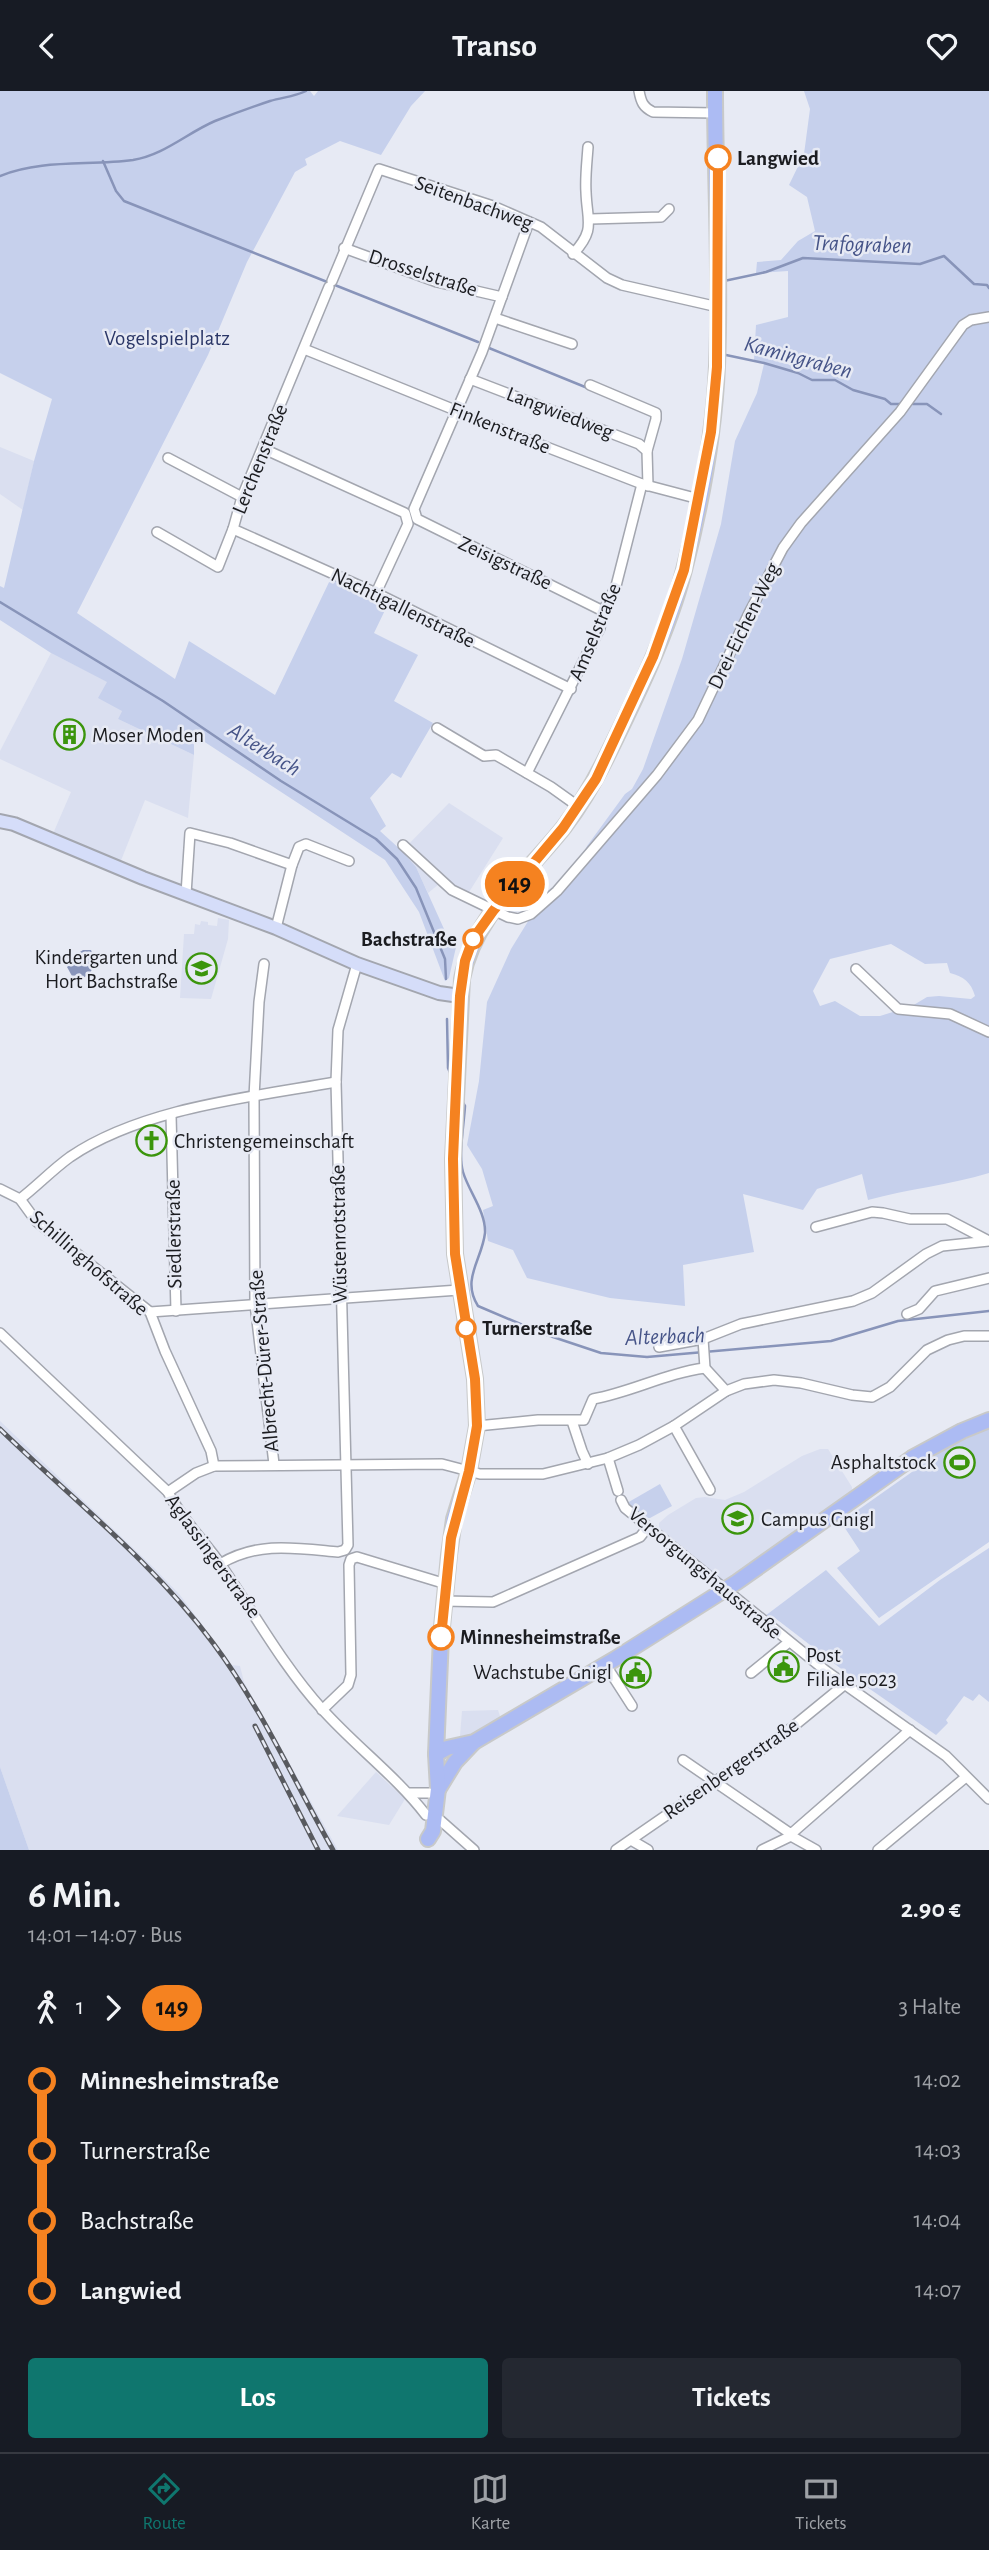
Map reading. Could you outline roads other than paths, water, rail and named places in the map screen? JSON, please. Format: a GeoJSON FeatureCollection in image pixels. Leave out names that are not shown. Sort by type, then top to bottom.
{"type":"FeatureCollection","features":[{"type":"Feature","properties":{"kind":"main road"},"geometry":{"type":"LineString","coordinates":[[428,1844],[433,1831],[430,1817],[433,1791],[431,1768],[436,1754],[444,1601],[454,1519],[469,1471],[477,1426],[475,1379],[455,1254],[456,1100],[460,996],[465,961],[473,939],[493,911],[579,807],[622,727],[657,645],[684,570],[711,432],[717,367],[718,158],[715,91]]}},
{"type":"Feature","properties":{"kind":"main road"},"geometry":{"type":"LineString","coordinates":[[433,1791],[474,1742],[725,1590],[912,1458],[989,1420]]}},
{"type":"Feature","properties":{"kind":"main road"},"geometry":{"type":"LineString","coordinates":[[438,1723],[450,1736],[460,1741],[474,1742]]}},
{"type":"Feature","properties":{"kind":"main road"},"geometry":{"type":"LineString","coordinates":[[436,1754],[447,1748],[474,1742]]}},
{"type":"Feature","properties":{"kind":"main road"},"geometry":{"type":"LineString","coordinates":[[436,1754],[444,1760],[455,1762]]}},
{"type":"Feature","properties":{"kind":"street"},"geometry":{"type":"LineString","coordinates":[[639,91],[641,102],[653,112],[715,113]]}},
{"type":"Feature","properties":{"kind":"street"},"geometry":{"type":"LineString","coordinates":[[573,254],[586,240],[590,219],[586,192],[588,147]]}},
{"type":"Feature","properties":{"kind":"street","name":"Seitenbachweg"},"geometry":{"type":"LineString","coordinates":[[379,169],[493,206],[541,227],[573,254],[607,278],[622,285],[718,307]]}},
{"type":"Feature","properties":{"kind":"street","name":"Lerchenstraße"},"geometry":{"type":"LineString","coordinates":[[157,533],[218,567],[233,530],[242,497],[379,169]]}},
{"type":"Feature","properties":{"kind":"street"},"geometry":{"type":"LineString","coordinates":[[590,219],[661,217],[669,209]]}},
{"type":"Feature","properties":{"kind":"street"},"geometry":{"type":"LineString","coordinates":[[456,412],[495,319],[529,222]]}},
{"type":"Feature","properties":{"kind":"street","name":"Drosselstraße"},"geometry":{"type":"LineString","coordinates":[[344,248],[437,282],[502,297]]}},
{"type":"Feature","properties":{"kind":"street","name":"Drei-Eichen-Weg"},"geometry":{"type":"LineString","coordinates":[[493,911],[518,919],[531,914],[593,851],[657,775],[698,720],[749,613],[783,548],[801,523],[900,412],[963,325],[971,320],[989,317]]}},
{"type":"Feature","properties":{"kind":"street"},"geometry":{"type":"LineString","coordinates":[[495,319],[572,344]]}},
{"type":"Feature","properties":{"kind":"street","name":"Finkenstraße"},"geometry":{"type":"LineString","coordinates":[[304,349],[456,412],[645,485],[699,499]]}},
{"type":"Feature","properties":{"kind":"street","name":"Langwiedweg"},"geometry":{"type":"LineString","coordinates":[[470,379],[628,440],[647,451]]}},
{"type":"Feature","properties":{"kind":"street","name":"Langwiedweg"},"geometry":{"type":"LineString","coordinates":[[590,385],[656,412],[647,451],[645,485]]}},
{"type":"Feature","properties":{"kind":"street","name":"Zeisigstraße"},"geometry":{"type":"LineString","coordinates":[[456,412],[414,509],[417,519],[603,611]]}},
{"type":"Feature","properties":{"kind":"street"},"geometry":{"type":"LineString","coordinates":[[264,449],[405,513],[408,524],[376,593]]}},
{"type":"Feature","properties":{"kind":"street"},"geometry":{"type":"LineString","coordinates":[[168,457],[242,497]]}},
{"type":"Feature","properties":{"kind":"street","name":"Amselstraße"},"geometry":{"type":"LineString","coordinates":[[527,773],[600,628],[603,611],[616,586],[645,485]]}},
{"type":"Feature","properties":{"kind":"street","name":"Nachtigallenstraße"},"geometry":{"type":"LineString","coordinates":[[233,530],[376,593],[571,689]]}},
{"type":"Feature","properties":{"kind":"street"},"geometry":{"type":"LineString","coordinates":[[438,728],[484,756],[496,755],[579,807]]}},
{"type":"Feature","properties":{"kind":"street"},"geometry":{"type":"LineString","coordinates":[[0,821],[14,824],[276,928],[357,964],[439,993],[460,996]]}},
{"type":"Feature","properties":{"kind":"street"},"geometry":{"type":"LineString","coordinates":[[186,894],[190,833],[230,843],[292,865]]}},
{"type":"Feature","properties":{"kind":"street"},"geometry":{"type":"LineString","coordinates":[[276,928],[299,846],[306,844],[349,861]]}},
{"type":"Feature","properties":{"kind":"street"},"geometry":{"type":"LineString","coordinates":[[403,845],[452,890],[493,911]]}},
{"type":"Feature","properties":{"kind":"street","name":"Albrecht-Dürer-Straße"},"geometry":{"type":"LineString","coordinates":[[264,964],[259,1002],[254,1097],[255,1304],[274,1464]]}},
{"type":"Feature","properties":{"kind":"street","name":"Wüstenrotstraße"},"geometry":{"type":"LineString","coordinates":[[220,1563],[258,1548],[338,1552],[345,1550],[348,1545],[336,1082],[338,1030],[357,964]]}},
{"type":"Feature","properties":{"kind":"street"},"geometry":{"type":"LineString","coordinates":[[856,969],[898,1009],[950,1014],[989,1032]]}},
{"type":"Feature","properties":{"kind":"street"},"geometry":{"type":"LineString","coordinates":[[20,1199],[71,1157],[105,1138],[171,1115],[336,1082]]}},
{"type":"Feature","properties":{"kind":"street","name":"Siedlerstraße"},"geometry":{"type":"LineString","coordinates":[[171,1115],[176,1311]]}},
{"type":"Feature","properties":{"kind":"street","name":"Schillinghofstraße"},"geometry":{"type":"LineString","coordinates":[[0,1189],[20,1199],[36,1221],[150,1312],[211,1451],[214,1466]]}},
{"type":"Feature","properties":{"kind":"street"},"geometry":{"type":"LineString","coordinates":[[816,1227],[872,1212],[910,1219],[947,1219],[989,1241]]}},
{"type":"Feature","properties":{"kind":"street"},"geometry":{"type":"LineString","coordinates":[[477,1426],[538,1420],[584,1420],[593,1399],[617,1395],[682,1371],[741,1324],[853,1301],[872,1293],[926,1254],[942,1246],[989,1241]]}},
{"type":"Feature","properties":{"kind":"street"},"geometry":{"type":"LineString","coordinates":[[907,1314],[919,1309],[935,1291],[989,1278]]}},
{"type":"Feature","properties":{"kind":"street"},"geometry":{"type":"LineString","coordinates":[[150,1312],[459,1290]]}},
{"type":"Feature","properties":{"kind":"street","name":"Aglassingerstraße"},"geometry":{"type":"LineString","coordinates":[[0,1333],[169,1492],[179,1514],[220,1563],[309,1695],[322,1710],[410,1793],[413,1800],[430,1817],[440,1820],[474,1850]]}},
{"type":"Feature","properties":{"kind":"street"},"geometry":{"type":"LineString","coordinates":[[169,1492],[196,1473],[214,1466],[442,1464],[469,1471],[515,1476],[543,1474],[608,1458],[674,1426],[726,1391],[744,1384],[774,1380],[873,1397],[890,1387],[927,1350],[964,1336],[989,1336]]}},
{"type":"Feature","properties":{"kind":"street"},"geometry":{"type":"LineString","coordinates":[[659,1347],[703,1353]]}},
{"type":"Feature","properties":{"kind":"street"},"geometry":{"type":"LineString","coordinates":[[703,1353],[726,1391]]}},
{"type":"Feature","properties":{"kind":"street"},"geometry":{"type":"LineString","coordinates":[[572,1420],[588,1464]]}},
{"type":"Feature","properties":{"kind":"street"},"geometry":{"type":"LineString","coordinates":[[674,1426],[710,1490]]}},
{"type":"Feature","properties":{"kind":"street","name":"Versorgungshausstraße"},"geometry":{"type":"LineString","coordinates":[[608,1458],[625,1508],[844,1685],[946,1756],[989,1800]]}},
{"type":"Feature","properties":{"kind":"street"},"geometry":{"type":"LineString","coordinates":[[444,1601],[493,1602],[640,1537],[648,1527]]}},
{"type":"Feature","properties":{"kind":"street"},"geometry":{"type":"LineString","coordinates":[[322,1710],[348,1685],[351,1675],[351,1559],[357,1557],[446,1584]]}},
{"type":"Feature","properties":{"kind":"street"},"geometry":{"type":"LineString","coordinates":[[751,1673],[789,1642]]}},
{"type":"Feature","properties":{"kind":"street"},"geometry":{"type":"LineString","coordinates":[[606,1664],[632,1706]]}},
{"type":"Feature","properties":{"kind":"street","name":"Reisenbergerstraße"},"geometry":{"type":"LineString","coordinates":[[616,1850],[784,1734],[844,1685]]}},
{"type":"Feature","properties":{"kind":"street"},"geometry":{"type":"LineString","coordinates":[[683,1760],[791,1834],[910,1730]]}},
{"type":"Feature","properties":{"kind":"street"},"geometry":{"type":"LineString","coordinates":[[878,1850],[966,1777]]}},
{"type":"Feature","properties":{"kind":"street"},"geometry":{"type":"LineString","coordinates":[[410,1793],[433,1791]]}},
{"type":"Feature","properties":{"kind":"street"},"geometry":{"type":"LineString","coordinates":[[762,1850],[791,1836],[816,1850]]}},
{"type":"Feature","properties":{"kind":"street"},"geometry":{"type":"LineString","coordinates":[[631,1840],[648,1850]]}},
{"type":"Feature","properties":{"kind":"waterway"},"geometry":{"type":"LineString","coordinates":[[0,176],[32,167],[116,162],[144,157],[165,149],[215,121],[306,91]]}},
{"type":"Feature","properties":{"kind":"waterway"},"geometry":{"type":"LineString","coordinates":[[103,161],[116,191],[124,201],[478,342]]}},
{"type":"Feature","properties":{"kind":"waterway","name":"Trafograben"},"geometry":{"type":"LineString","coordinates":[[724,281],[766,272],[803,258],[920,264],[944,256],[974,284],[987,285],[989,288]]}},
{"type":"Feature","properties":{"kind":"waterway","name":"Kamingraben"},"geometry":{"type":"LineString","coordinates":[[489,348],[590,389]]}},
{"type":"Feature","properties":{"kind":"waterway","name":"Kamingraben"},"geometry":{"type":"LineString","coordinates":[[726,355],[764,363],[812,380],[835,380],[853,390],[885,399],[891,404],[901,404]]}},
{"type":"Feature","properties":{"kind":"waterway"},"geometry":{"type":"LineString","coordinates":[[913,404],[927,404],[941,414]]}},
{"type":"Feature","properties":{"kind":"waterway","name":"Alterbach"},"geometry":{"type":"LineString","coordinates":[[0,602],[163,701],[281,781],[376,839],[397,859],[416,888],[445,959],[446,979]]}},
{"type":"Feature","properties":{"kind":"waterway","name":"Alterbach"},"geometry":{"type":"LineString","coordinates":[[447,1019],[448,1068],[451,1075]]}},
{"type":"Feature","properties":{"kind":"waterway","name":"Alterbach"},"geometry":{"type":"LineString","coordinates":[[462,1101],[465,1106],[461,1149],[463,1172],[485,1225],[483,1243],[472,1278],[473,1296],[478,1306],[544,1334],[601,1353],[647,1357],[831,1341],[898,1321],[989,1311]]}},
{"type":"Feature","properties":{"kind":"railway"},"geometry":{"type":"LineString","coordinates":[[0,1429],[138,1558],[190,1613],[247,1693],[333,1850]]}},
{"type":"Feature","properties":{"kind":"railway"},"geometry":{"type":"LineString","coordinates":[[255,1726],[318,1850]]}},
{"type":"Feature","properties":{"kind":"place","name":"Langwied"},"geometry":{"type":"Point","coordinates":[718,158]}},
{"type":"Feature","properties":{"kind":"place","name":"Moser Moden"},"geometry":{"type":"Point","coordinates":[69,735]}},
{"type":"Feature","properties":{"kind":"place","name":"Bachstraße"},"geometry":{"type":"Point","coordinates":[473,939]}},
{"type":"Feature","properties":{"kind":"place","name":"Kindergarten und Hort Bachstraße"},"geometry":{"type":"Point","coordinates":[201,969]}},
{"type":"Feature","properties":{"kind":"place","name":"Christengemeinschaft"},"geometry":{"type":"Point","coordinates":[151,1141]}},
{"type":"Feature","properties":{"kind":"place","name":"Turnerstraße"},"geometry":{"type":"Point","coordinates":[466,1328]}},
{"type":"Feature","properties":{"kind":"place","name":"Asphaltstock"},"geometry":{"type":"Point","coordinates":[959,1462]}},
{"type":"Feature","properties":{"kind":"place","name":"Campus Gnigl"},"geometry":{"type":"Point","coordinates":[738,1519]}},
{"type":"Feature","properties":{"kind":"place","name":"Minnesheimstraße"},"geometry":{"type":"Point","coordinates":[441,1637]}},
{"type":"Feature","properties":{"kind":"place","name":"Post Filiale 5023"},"geometry":{"type":"Point","coordinates":[783,1667]}},
{"type":"Feature","properties":{"kind":"place","name":"Wachstube Gnigl"},"geometry":{"type":"Point","coordinates":[635,1672]}},
{"type":"Feature","properties":{"kind":"park label","name":"Vogelspielplatz"},"geometry":{"type":"Point","coordinates":[167,338]}}]}
